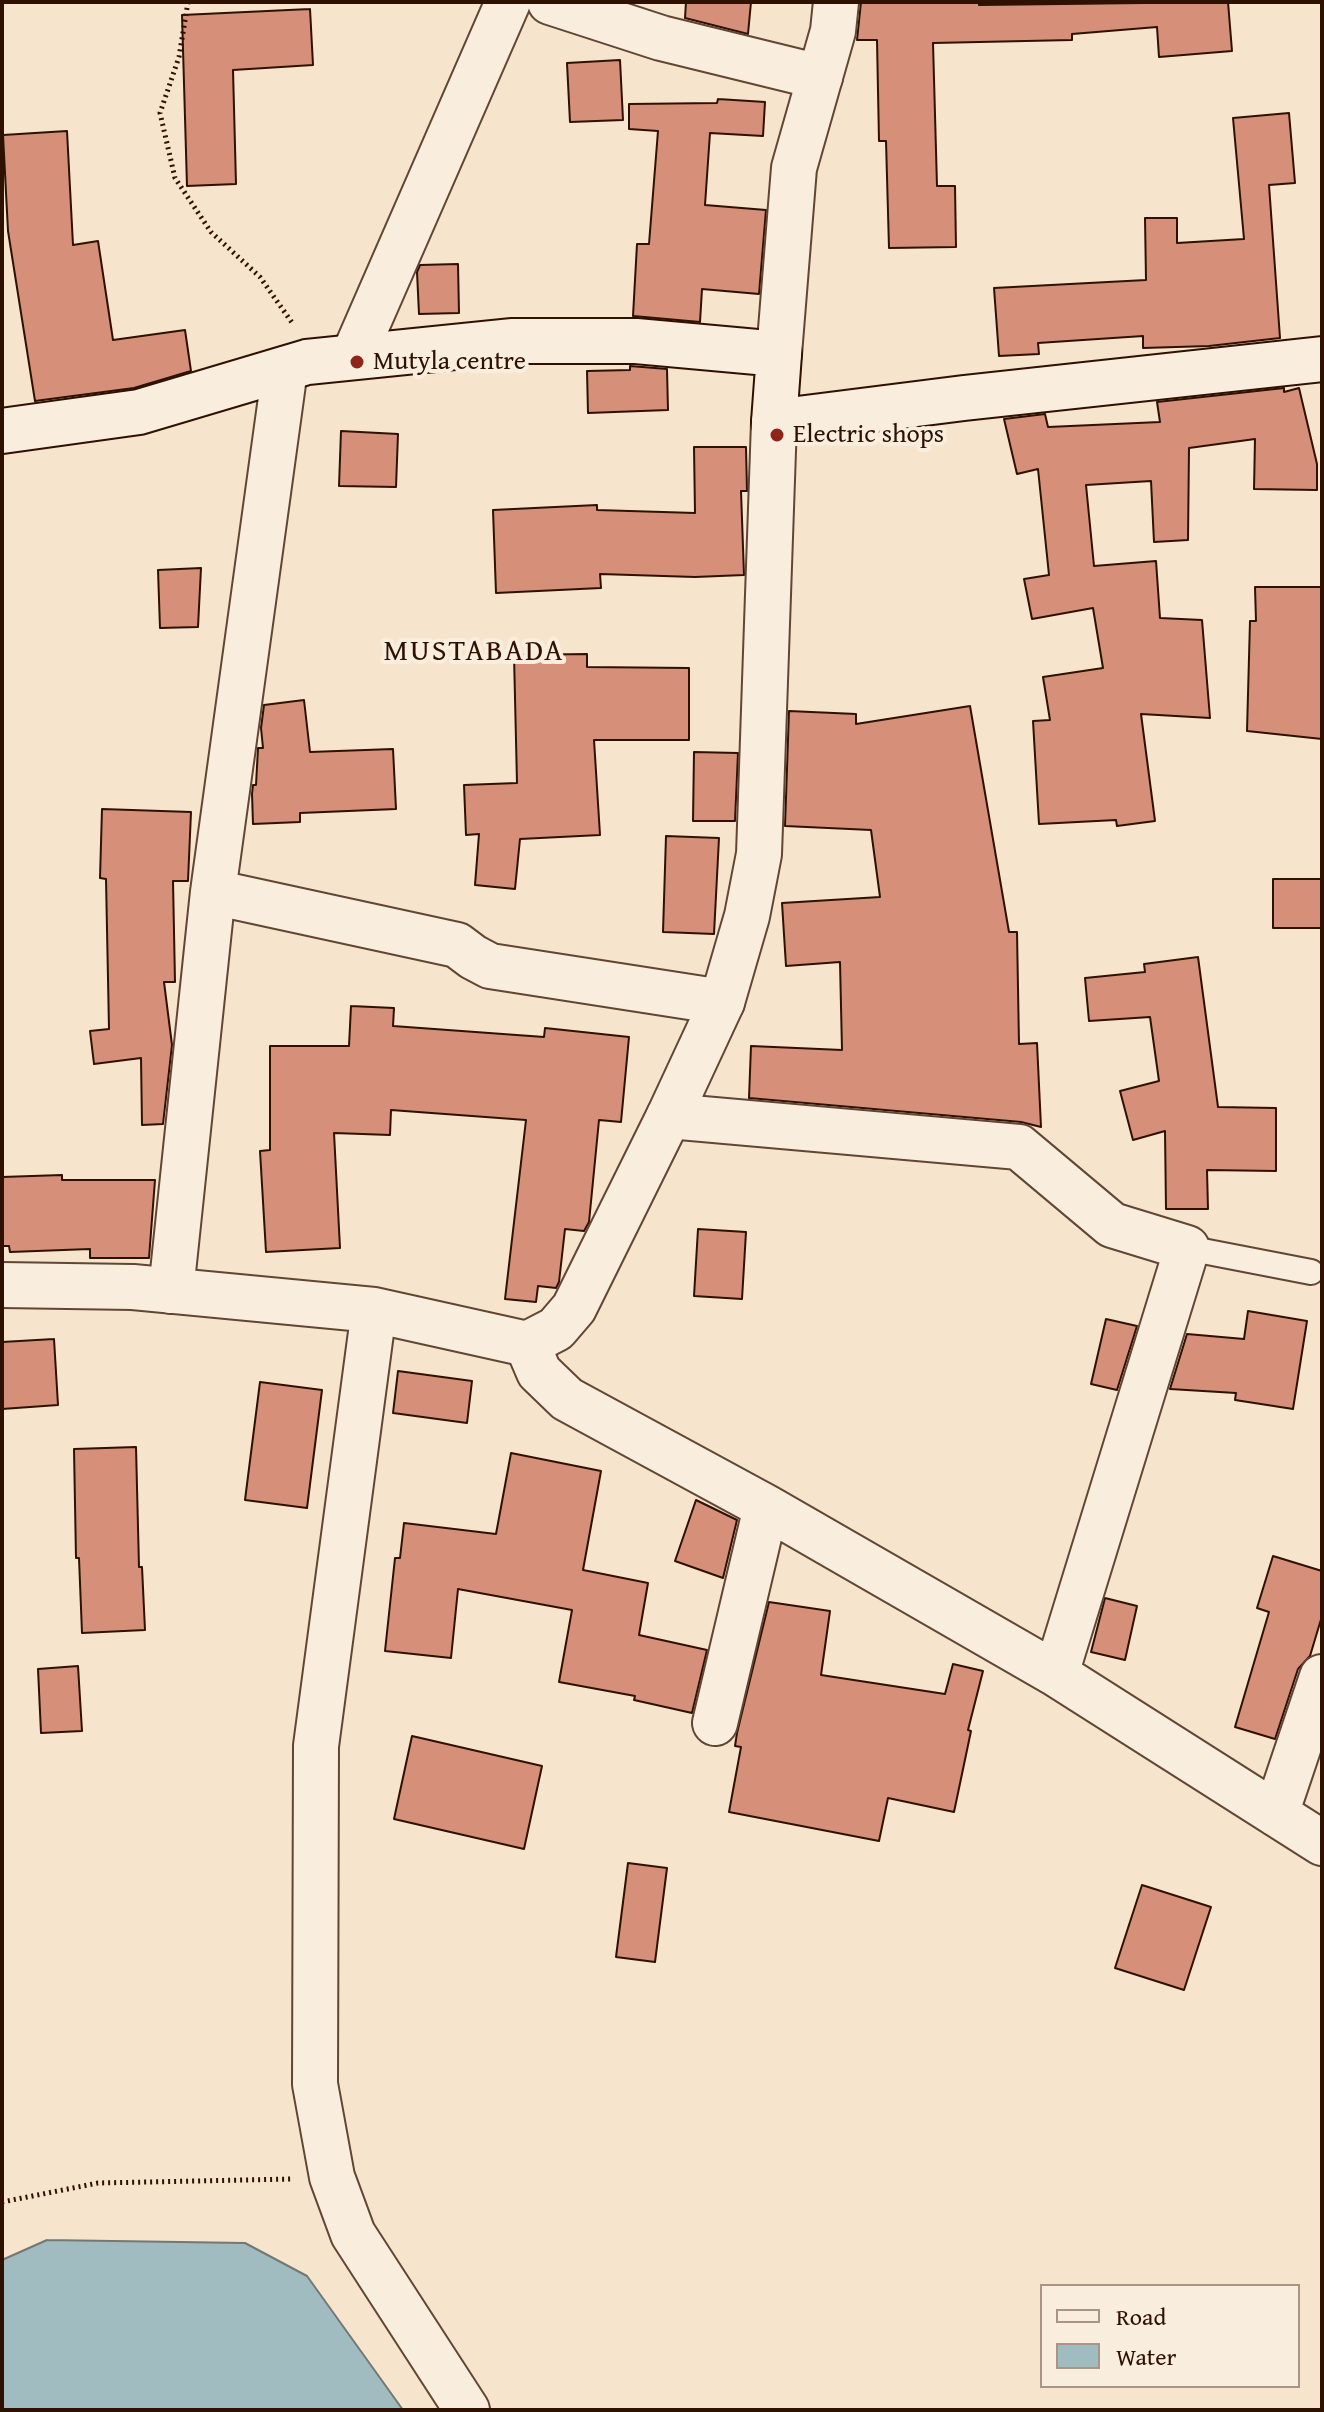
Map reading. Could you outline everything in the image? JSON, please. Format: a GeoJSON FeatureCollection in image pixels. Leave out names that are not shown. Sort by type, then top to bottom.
{"type":"FeatureCollection","features":[{"type":"Feature","properties":{"kind":"street"},"geometry":{"type":"LineString","coordinates":[[171,1291],[213,892],[319,362],[508,2]]}},
{"type":"Feature","properties":{"kind":"street"},"geometry":{"type":"LineString","coordinates":[[550,2],[661,38],[820,77]]}},
{"type":"Feature","properties":{"kind":"street"},"geometry":{"type":"LineString","coordinates":[[2,1285],[133,1287],[374,1310],[527,1344],[556,1329],[574,1308],[722,1002],[747,916],[759,854],[774,422],[794,168],[833,31],[836,2]]}},
{"type":"Feature","properties":{"kind":"street"},"geometry":{"type":"LineString","coordinates":[[2,431],[139,412],[319,362],[513,341],[636,341],[779,354]]}},
{"type":"Feature","properties":{"kind":"street"},"geometry":{"type":"LineString","coordinates":[[774,422],[1322,359]]}},
{"type":"Feature","properties":{"kind":"street"},"geometry":{"type":"LineString","coordinates":[[213,892],[457,945],[490,966],[722,1002]]}},
{"type":"Feature","properties":{"kind":"street"},"geometry":{"type":"LineString","coordinates":[[669,1116],[1019,1147],[1112,1225],[1187,1248],[1056,1674]]}},
{"type":"Feature","properties":{"kind":"street"},"geometry":{"type":"LineString","coordinates":[[374,1310],[316,1746],[315,2084],[332,2177],[353,2234],[467,2410]]}},
{"type":"Feature","properties":{"kind":"street"},"geometry":{"type":"LineString","coordinates":[[527,1344],[539,1372],[567,1399],[766,1507],[1056,1674],[1322,1843]]}},
{"type":"Feature","properties":{"kind":"street"},"geometry":{"type":"LineString","coordinates":[[715,1723],[766,1507]]}},
{"type":"Feature","properties":{"kind":"street"},"geometry":{"type":"LineString","coordinates":[[1276,1814],[1322,1677]]}},
{"type":"Feature","properties":{"kind":"lane"},"geometry":{"type":"LineString","coordinates":[[1187,1248],[1311,1272]]}},
{"type":"Feature","properties":{"kind":"path"},"geometry":{"type":"LineString","coordinates":[[188,2],[179,57],[160,113],[175,178],[211,232],[260,277],[319,362]]}},
{"type":"Feature","properties":{"kind":"path"},"geometry":{"type":"LineString","coordinates":[[2,2202],[98,2183],[199,2183],[332,2177]]}},
{"type":"Feature","properties":{"kind":"water"},"geometry":{"type":"Polygon","coordinates":[[[47,2240],[245,2243],[307,2276],[403,2410],[2,2410],[2,2260],[47,2240]]]}},
{"type":"Feature","properties":{"kind":"building"},"geometry":{"type":"Polygon","coordinates":[[[686,2],[751,2],[748,34],[685,18],[686,2]]]}},
{"type":"Feature","properties":{"kind":"building"},"geometry":{"type":"Polygon","coordinates":[[[861,2],[979,2],[979,5],[1228,2],[1232,51],[1159,57],[1157,27],[1072,34],[1072,40],[933,43],[937,186],[955,186],[956,247],[889,248],[886,141],[879,141],[877,40],[857,40],[861,2]]]}},
{"type":"Feature","properties":{"kind":"building"},"geometry":{"type":"Polygon","coordinates":[[[310,9],[313,65],[233,70],[236,184],[187,186],[182,15],[310,9]]]}},
{"type":"Feature","properties":{"kind":"building"},"geometry":{"type":"Polygon","coordinates":[[[620,60],[623,120],[570,122],[567,63],[620,60]]]}},
{"type":"Feature","properties":{"kind":"building"},"geometry":{"type":"Polygon","coordinates":[[[718,99],[765,102],[763,136],[710,133],[705,205],[766,210],[759,294],[702,289],[700,322],[633,316],[637,244],[649,244],[658,131],[629,129],[629,104],[717,103],[718,99]]]}},
{"type":"Feature","properties":{"kind":"building"},"geometry":{"type":"Polygon","coordinates":[[[1289,113],[1295,183],[1269,185],[1280,338],[1209,346],[1143,348],[1143,336],[1038,343],[1039,354],[999,356],[994,288],[1146,280],[1145,218],[1177,218],[1177,243],[1244,239],[1233,118],[1289,113]]]}},
{"type":"Feature","properties":{"kind":"building"},"geometry":{"type":"Polygon","coordinates":[[[67,131],[73,245],[98,241],[113,340],[185,330],[191,371],[134,388],[35,401],[8,231],[3,135],[67,131]]]}},
{"type":"Feature","properties":{"kind":"building"},"geometry":{"type":"Polygon","coordinates":[[[458,264],[459,313],[419,314],[417,272],[420,265],[458,264]]]}},
{"type":"Feature","properties":{"kind":"building"},"geometry":{"type":"Polygon","coordinates":[[[630,366],[667,369],[668,410],[588,413],[587,371],[630,370],[630,366]]]}},
{"type":"Feature","properties":{"kind":"building"},"geometry":{"type":"Polygon","coordinates":[[[1284,388],[1284,392],[1299,388],[1317,464],[1317,490],[1254,489],[1255,439],[1189,448],[1188,540],[1154,542],[1151,481],[1086,485],[1094,566],[1156,561],[1160,618],[1202,620],[1210,718],[1141,714],[1155,821],[1117,826],[1116,820],[1039,824],[1033,721],[1050,720],[1043,677],[1103,668],[1093,608],[1032,619],[1024,579],[1049,575],[1038,469],[1017,474],[1004,419],[1045,414],[1048,427],[1160,422],[1157,402],[1284,388]]]}},
{"type":"Feature","properties":{"kind":"building"},"geometry":{"type":"Polygon","coordinates":[[[341,431],[398,434],[396,487],[339,486],[341,431]]]}},
{"type":"Feature","properties":{"kind":"building"},"geometry":{"type":"Polygon","coordinates":[[[694,447],[746,447],[747,491],[741,491],[744,575],[600,574],[601,588],[496,593],[493,510],[597,505],[597,510],[695,513],[694,447]]]}},
{"type":"Feature","properties":{"kind":"building"},"geometry":{"type":"Polygon","coordinates":[[[201,568],[198,627],[160,628],[158,570],[201,568]]]}},
{"type":"Feature","properties":{"kind":"building"},"geometry":{"type":"Polygon","coordinates":[[[1255,587],[1322,587],[1322,739],[1247,731],[1250,621],[1256,621],[1255,587]]]}},
{"type":"Feature","properties":{"kind":"building"},"geometry":{"type":"Polygon","coordinates":[[[587,654],[587,667],[689,668],[689,740],[594,740],[600,835],[520,839],[515,889],[475,885],[479,834],[466,835],[464,785],[517,783],[514,655],[587,654]]]}},
{"type":"Feature","properties":{"kind":"building"},"geometry":{"type":"Polygon","coordinates":[[[304,700],[310,752],[393,749],[396,809],[300,813],[300,822],[253,824],[252,794],[253,785],[256,785],[258,748],[263,748],[261,728],[264,705],[304,700]]]}},
{"type":"Feature","properties":{"kind":"building"},"geometry":{"type":"Polygon","coordinates":[[[970,706],[1009,932],[1017,932],[1019,1044],[1037,1043],[1041,1127],[1021,1122],[749,1098],[751,1046],[842,1050],[840,962],[786,966],[782,903],[880,897],[871,830],[785,826],[789,711],[856,714],[856,724],[970,706]]]}},
{"type":"Feature","properties":{"kind":"building"},"geometry":{"type":"Polygon","coordinates":[[[694,752],[738,753],[735,821],[693,821],[694,752]]]}},
{"type":"Feature","properties":{"kind":"building"},"geometry":{"type":"Polygon","coordinates":[[[102,809],[191,812],[188,881],[173,881],[175,982],[164,982],[172,1045],[163,1124],[142,1125],[141,1058],[94,1064],[90,1031],[109,1029],[106,879],[100,878],[102,809]]]}},
{"type":"Feature","properties":{"kind":"building"},"geometry":{"type":"Polygon","coordinates":[[[666,836],[719,838],[714,934],[663,932],[666,836]]]}},
{"type":"Feature","properties":{"kind":"building"},"geometry":{"type":"Polygon","coordinates":[[[1273,879],[1322,879],[1322,928],[1273,928],[1273,879]]]}},
{"type":"Feature","properties":{"kind":"building"},"geometry":{"type":"Polygon","coordinates":[[[1198,957],[1218,1107],[1276,1108],[1276,1171],[1207,1170],[1208,1209],[1166,1209],[1165,1131],[1133,1140],[1120,1091],[1159,1081],[1150,1017],[1089,1021],[1085,978],[1145,972],[1144,964],[1198,957]]]}},
{"type":"Feature","properties":{"kind":"building"},"geometry":{"type":"Polygon","coordinates":[[[351,1006],[394,1008],[393,1026],[544,1037],[545,1028],[629,1037],[621,1122],[599,1120],[589,1222],[584,1231],[565,1229],[559,1282],[556,1288],[538,1286],[536,1302],[505,1299],[526,1120],[391,1110],[390,1135],[334,1133],[340,1248],[266,1252],[260,1151],[270,1150],[270,1046],[349,1046],[351,1006]]]}},
{"type":"Feature","properties":{"kind":"building"},"geometry":{"type":"Polygon","coordinates":[[[62,1175],[62,1180],[155,1180],[149,1258],[90,1258],[90,1249],[10,1252],[9,1246],[2,1246],[2,1177],[62,1175]]]}},
{"type":"Feature","properties":{"kind":"building"},"geometry":{"type":"Polygon","coordinates":[[[698,1229],[746,1232],[742,1299],[694,1296],[698,1229]]]}},
{"type":"Feature","properties":{"kind":"building"},"geometry":{"type":"Polygon","coordinates":[[[1248,1311],[1307,1321],[1293,1409],[1235,1400],[1236,1393],[1170,1389],[1187,1334],[1244,1339],[1248,1311]]]}},
{"type":"Feature","properties":{"kind":"building"},"geometry":{"type":"Polygon","coordinates":[[[1106,1319],[1137,1326],[1117,1390],[1091,1384],[1106,1319]]]}},
{"type":"Feature","properties":{"kind":"building"},"geometry":{"type":"Polygon","coordinates":[[[54,1339],[58,1405],[2,1409],[2,1342],[54,1339]]]}},
{"type":"Feature","properties":{"kind":"building"},"geometry":{"type":"Polygon","coordinates":[[[398,1371],[472,1381],[467,1423],[393,1413],[398,1371]]]}},
{"type":"Feature","properties":{"kind":"building"},"geometry":{"type":"Polygon","coordinates":[[[260,1382],[322,1390],[307,1508],[245,1500],[260,1382]]]}},
{"type":"Feature","properties":{"kind":"building"},"geometry":{"type":"Polygon","coordinates":[[[136,1447],[139,1567],[142,1567],[145,1630],[82,1633],[79,1558],[76,1558],[74,1449],[136,1447]]]}},
{"type":"Feature","properties":{"kind":"building"},"geometry":{"type":"Polygon","coordinates":[[[511,1453],[601,1471],[583,1570],[648,1583],[639,1635],[707,1650],[692,1713],[634,1700],[635,1696],[559,1682],[572,1610],[458,1589],[451,1658],[385,1651],[395,1558],[400,1558],[404,1523],[496,1534],[511,1453]]]}},
{"type":"Feature","properties":{"kind":"building"},"geometry":{"type":"Polygon","coordinates":[[[696,1500],[737,1520],[723,1578],[675,1561],[696,1500]]]}},
{"type":"Feature","properties":{"kind":"building"},"geometry":{"type":"Polygon","coordinates":[[[1273,1556],[1322,1571],[1322,1616],[1310,1656],[1298,1669],[1275,1739],[1235,1727],[1269,1612],[1257,1608],[1273,1556]]]}},
{"type":"Feature","properties":{"kind":"building"},"geometry":{"type":"Polygon","coordinates":[[[1105,1598],[1137,1606],[1125,1660],[1091,1652],[1105,1598]]]}},
{"type":"Feature","properties":{"kind":"building"},"geometry":{"type":"Polygon","coordinates":[[[769,1602],[830,1611],[821,1675],[945,1694],[953,1664],[983,1671],[968,1730],[971,1731],[954,1812],[888,1798],[879,1841],[729,1812],[741,1747],[735,1746],[737,1733],[769,1602]]]}},
{"type":"Feature","properties":{"kind":"building"},"geometry":{"type":"Polygon","coordinates":[[[78,1666],[82,1731],[41,1733],[38,1669],[78,1666]]]}},
{"type":"Feature","properties":{"kind":"building"},"geometry":{"type":"Polygon","coordinates":[[[412,1736],[542,1766],[524,1849],[394,1819],[412,1736]]]}},
{"type":"Feature","properties":{"kind":"building"},"geometry":{"type":"Polygon","coordinates":[[[628,1863],[667,1868],[655,1962],[616,1957],[628,1863]]]}},
{"type":"Feature","properties":{"kind":"building"},"geometry":{"type":"Polygon","coordinates":[[[1142,1885],[1211,1907],[1184,1990],[1115,1968],[1142,1885]]]}},
{"type":"Feature","properties":{"kind":"place","name":"Mutyla centre"},"geometry":{"type":"Point","coordinates":[357,362]}},
{"type":"Feature","properties":{"kind":"place","name":"Electric shops"},"geometry":{"type":"Point","coordinates":[777,435]}},
{"type":"Feature","properties":{"kind":"district","name":"MUSTABADA"},"geometry":{"type":"Point","coordinates":[474,652]}}]}
